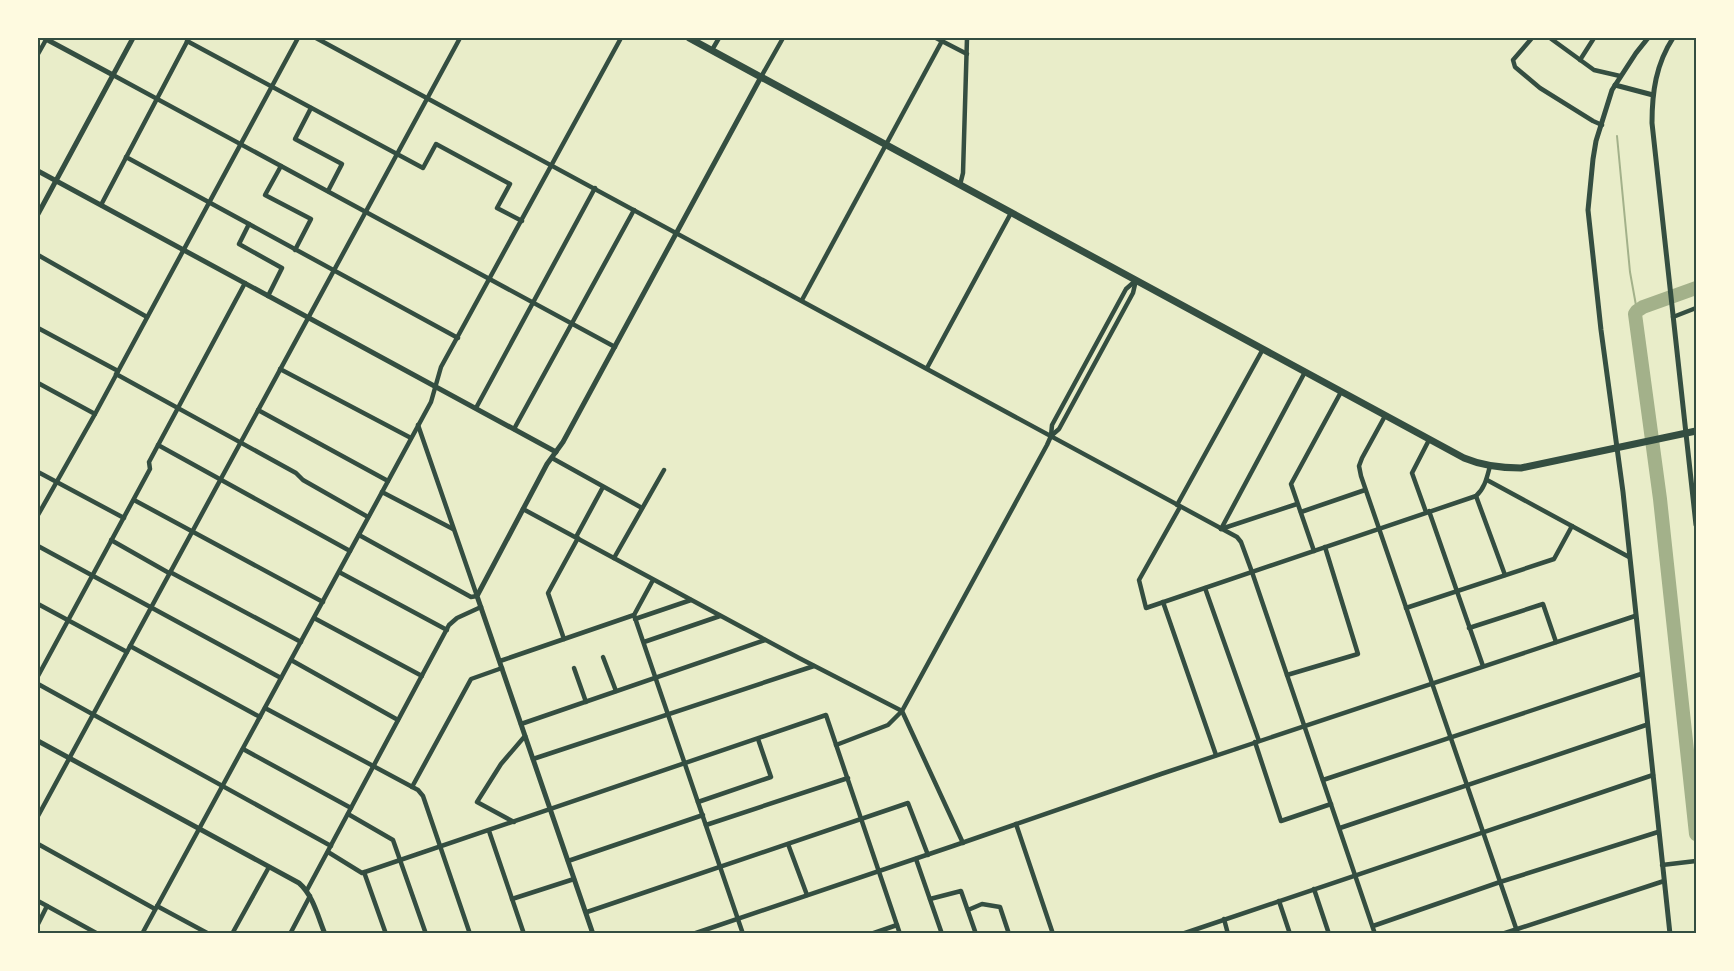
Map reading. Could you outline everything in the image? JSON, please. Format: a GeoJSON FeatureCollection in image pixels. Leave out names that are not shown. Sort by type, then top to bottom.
{"type":"FeatureCollection","features":[{"type":"Feature","properties":{"kind":"main road"},"geometry":{"type":"LineString","coordinates":[[689,38],[1464,458],[1490,466],[1521,468],[1696,431]]}},
{"type":"Feature","properties":{"kind":"street"},"geometry":{"type":"LineString","coordinates":[[38,54],[46,38],[615,347]]}},
{"type":"Feature","properties":{"kind":"street"},"geometry":{"type":"LineString","coordinates":[[38,214],[133,38]]}},
{"type":"Feature","properties":{"kind":"street"},"geometry":{"type":"LineString","coordinates":[[38,515],[298,38]]}},
{"type":"Feature","properties":{"kind":"street"},"geometry":{"type":"LineString","coordinates":[[316,38],[1237,537],[1252,572],[1375,933]]}},
{"type":"Feature","properties":{"kind":"street"},"geometry":{"type":"LineString","coordinates":[[38,816],[460,38]]}},
{"type":"Feature","properties":{"kind":"street"},"geometry":{"type":"LineString","coordinates":[[142,933],[431,402],[441,367],[621,38]]}},
{"type":"Feature","properties":{"kind":"street"},"geometry":{"type":"LineString","coordinates":[[712,50],[719,38]]}},
{"type":"Feature","properties":{"kind":"street"},"geometry":{"type":"LineString","coordinates":[[477,596],[523,508],[615,347],[783,38]]}},
{"type":"Feature","properties":{"kind":"street"},"geometry":{"type":"LineString","coordinates":[[936,38],[967,54]]}},
{"type":"Feature","properties":{"kind":"street"},"geometry":{"type":"LineString","coordinates":[[960,185],[964,165],[967,38]]}},
{"type":"Feature","properties":{"kind":"street"},"geometry":{"type":"LineString","coordinates":[[1532,38],[1514,60],[1515,67],[1540,88],[1602,125]]}},
{"type":"Feature","properties":{"kind":"street"},"geometry":{"type":"LineString","coordinates":[[1550,38],[1594,70],[1620,76]]}},
{"type":"Feature","properties":{"kind":"street"},"geometry":{"type":"LineString","coordinates":[[1580,60],[1594,38]]}},
{"type":"Feature","properties":{"kind":"street"},"geometry":{"type":"LineString","coordinates":[[1648,38],[1615,85],[1593,159],[1588,210],[1670,933]]}},
{"type":"Feature","properties":{"kind":"street"},"geometry":{"type":"LineString","coordinates":[[1672,38],[1659,66],[1653,95],[1652,123],[1669,288],[1695,498],[1696,525]]}},
{"type":"Feature","properties":{"kind":"street"},"geometry":{"type":"LineString","coordinates":[[101,205],[188,39],[423,168],[436,144],[510,184],[497,208],[522,221]]}},
{"type":"Feature","properties":{"kind":"street"},"geometry":{"type":"LineString","coordinates":[[802,300],[942,41]]}},
{"type":"Feature","properties":{"kind":"street"},"geometry":{"type":"LineString","coordinates":[[1615,85],[1653,95]]}},
{"type":"Feature","properties":{"kind":"street"},"geometry":{"type":"LineString","coordinates":[[311,108],[295,139],[342,164],[328,191]]}},
{"type":"Feature","properties":{"kind":"street"},"geometry":{"type":"LineString","coordinates":[[126,157],[458,338]]}},
{"type":"Feature","properties":{"kind":"street"},"geometry":{"type":"LineString","coordinates":[[281,166],[265,195],[310,219],[295,249]]}},
{"type":"Feature","properties":{"kind":"street"},"geometry":{"type":"LineString","coordinates":[[38,171],[556,452]]}},
{"type":"Feature","properties":{"kind":"street"},"geometry":{"type":"LineString","coordinates":[[476,408],[595,188]]}},
{"type":"Feature","properties":{"kind":"street"},"geometry":{"type":"LineString","coordinates":[[514,429],[634,210]]}},
{"type":"Feature","properties":{"kind":"street"},"geometry":{"type":"LineString","coordinates":[[927,368],[1011,213]]}},
{"type":"Feature","properties":{"kind":"street"},"geometry":{"type":"LineString","coordinates":[[249,224],[239,244],[282,268],[268,296]]}},
{"type":"Feature","properties":{"kind":"street"},"geometry":{"type":"LineString","coordinates":[[38,255],[147,317]]}},
{"type":"Feature","properties":{"kind":"street"},"geometry":{"type":"LineString","coordinates":[[836,745],[888,725],[902,711],[1051,436],[1059,429],[1104,348],[1133,293],[1136,280]]}},
{"type":"Feature","properties":{"kind":"street"},"geometry":{"type":"LineString","coordinates":[[1051,436],[1052,425],[1126,289],[1136,280]]}},
{"type":"Feature","properties":{"kind":"street"},"geometry":{"type":"LineString","coordinates":[[38,676],[40,665],[68,620],[134,500],[150,469],[149,462],[245,283]]}},
{"type":"Feature","properties":{"kind":"street"},"geometry":{"type":"LineString","coordinates":[[1673,315],[1696,308]]}},
{"type":"Feature","properties":{"kind":"street"},"geometry":{"type":"LineString","coordinates":[[38,328],[241,442],[368,517]]}},
{"type":"Feature","properties":{"kind":"street"},"geometry":{"type":"LineString","coordinates":[[1263,349],[1139,580],[1146,608],[1476,496],[1487,480],[1490,466]]}},
{"type":"Feature","properties":{"kind":"street"},"geometry":{"type":"LineString","coordinates":[[280,369],[411,438]]}},
{"type":"Feature","properties":{"kind":"street"},"geometry":{"type":"LineString","coordinates":[[1221,529],[1305,372]]}},
{"type":"Feature","properties":{"kind":"street"},"geometry":{"type":"LineString","coordinates":[[38,383],[94,414]]}},
{"type":"Feature","properties":{"kind":"street"},"geometry":{"type":"LineString","coordinates":[[1314,551],[1291,484],[1341,392]]}},
{"type":"Feature","properties":{"kind":"street"},"geometry":{"type":"LineString","coordinates":[[258,410],[387,481]]}},
{"type":"Feature","properties":{"kind":"street"},"geometry":{"type":"LineString","coordinates":[[1385,416],[1359,466],[1365,490],[1517,931]]}},
{"type":"Feature","properties":{"kind":"street"},"geometry":{"type":"LineString","coordinates":[[418,424],[593,933]]}},
{"type":"Feature","properties":{"kind":"street"},"geometry":{"type":"LineString","coordinates":[[1430,440],[1412,472],[1483,666]]}},
{"type":"Feature","properties":{"kind":"street"},"geometry":{"type":"LineString","coordinates":[[158,445],[350,551]]}},
{"type":"Feature","properties":{"kind":"street"},"geometry":{"type":"LineString","coordinates":[[552,458],[642,508]]}},
{"type":"Feature","properties":{"kind":"street"},"geometry":{"type":"LineString","coordinates":[[614,558],[664,470]]}},
{"type":"Feature","properties":{"kind":"street"},"geometry":{"type":"LineString","coordinates":[[38,472],[123,518]]}},
{"type":"Feature","properties":{"kind":"street"},"geometry":{"type":"LineString","coordinates":[[1487,480],[1629,556]]}},
{"type":"Feature","properties":{"kind":"street"},"geometry":{"type":"LineString","coordinates":[[564,639],[548,593],[603,487]]}},
{"type":"Feature","properties":{"kind":"street"},"geometry":{"type":"LineString","coordinates":[[1301,512],[1365,490]]}},
{"type":"Feature","properties":{"kind":"street"},"geometry":{"type":"LineString","coordinates":[[382,492],[453,529]]}},
{"type":"Feature","properties":{"kind":"street"},"geometry":{"type":"LineString","coordinates":[[1476,496],[1505,575]]}},
{"type":"Feature","properties":{"kind":"street"},"geometry":{"type":"LineString","coordinates":[[134,500],[323,602]]}},
{"type":"Feature","properties":{"kind":"street"},"geometry":{"type":"LineString","coordinates":[[1221,529],[1297,504]]}},
{"type":"Feature","properties":{"kind":"street"},"geometry":{"type":"LineString","coordinates":[[523,508],[720,616],[902,711],[963,843]]}},
{"type":"Feature","properties":{"kind":"street"},"geometry":{"type":"LineString","coordinates":[[1406,608],[1554,559],[1572,526]]}},
{"type":"Feature","properties":{"kind":"street"},"geometry":{"type":"LineString","coordinates":[[358,535],[471,597],[477,596]]}},
{"type":"Feature","properties":{"kind":"street"},"geometry":{"type":"LineString","coordinates":[[111,540],[301,642]]}},
{"type":"Feature","properties":{"kind":"street"},"geometry":{"type":"LineString","coordinates":[[38,546],[281,678]]}},
{"type":"Feature","properties":{"kind":"street"},"geometry":{"type":"LineString","coordinates":[[1287,675],[1358,654],[1325,547]]}},
{"type":"Feature","properties":{"kind":"street"},"geometry":{"type":"LineString","coordinates":[[339,572],[447,630]]}},
{"type":"Feature","properties":{"kind":"street"},"geometry":{"type":"LineString","coordinates":[[653,579],[635,617],[743,933]]}},
{"type":"Feature","properties":{"kind":"street"},"geometry":{"type":"LineString","coordinates":[[1205,588],[1281,821],[1331,804]]}},
{"type":"Feature","properties":{"kind":"street"},"geometry":{"type":"LineString","coordinates":[[500,662],[564,639],[691,600]]}},
{"type":"Feature","properties":{"kind":"street"},"geometry":{"type":"LineString","coordinates":[[1162,602],[1216,755]]}},
{"type":"Feature","properties":{"kind":"street"},"geometry":{"type":"LineString","coordinates":[[38,604],[127,652]]}},
{"type":"Feature","properties":{"kind":"street"},"geometry":{"type":"LineString","coordinates":[[1469,628],[1543,604],[1556,642]]}},
{"type":"Feature","properties":{"kind":"street"},"geometry":{"type":"LineString","coordinates":[[307,890],[449,625],[457,618],[481,607]]}},
{"type":"Feature","properties":{"kind":"street"},"geometry":{"type":"LineString","coordinates":[[644,642],[720,616]]}},
{"type":"Feature","properties":{"kind":"street"},"geometry":{"type":"LineString","coordinates":[[693,933],[703,932],[738,918],[1216,755],[1635,616]]}},
{"type":"Feature","properties":{"kind":"street"},"geometry":{"type":"LineString","coordinates":[[314,618],[422,676]]}},
{"type":"Feature","properties":{"kind":"street"},"geometry":{"type":"LineString","coordinates":[[521,724],[765,640]]}},
{"type":"Feature","properties":{"kind":"street"},"geometry":{"type":"LineString","coordinates":[[130,646],[260,717]]}},
{"type":"Feature","properties":{"kind":"street"},"geometry":{"type":"LineString","coordinates":[[603,657],[616,691]]}},
{"type":"Feature","properties":{"kind":"street"},"geometry":{"type":"LineString","coordinates":[[291,660],[398,720]]}},
{"type":"Feature","properties":{"kind":"street"},"geometry":{"type":"LineString","coordinates":[[533,759],[814,666]]}},
{"type":"Feature","properties":{"kind":"street"},"geometry":{"type":"LineString","coordinates":[[412,787],[471,680],[502,668]]}},
{"type":"Feature","properties":{"kind":"street"},"geometry":{"type":"LineString","coordinates":[[574,668],[586,702]]}},
{"type":"Feature","properties":{"kind":"street"},"geometry":{"type":"LineString","coordinates":[[1323,780],[1641,674]]}},
{"type":"Feature","properties":{"kind":"street"},"geometry":{"type":"LineString","coordinates":[[38,684],[331,846]]}},
{"type":"Feature","properties":{"kind":"street"},"geometry":{"type":"LineString","coordinates":[[265,708],[418,790],[423,796],[470,933]]}},
{"type":"Feature","properties":{"kind":"street"},"geometry":{"type":"LineString","coordinates":[[328,852],[362,873],[826,715],[900,933]]}},
{"type":"Feature","properties":{"kind":"street"},"geometry":{"type":"LineString","coordinates":[[1340,828],[1646,725]]}},
{"type":"Feature","properties":{"kind":"street"},"geometry":{"type":"LineString","coordinates":[[514,822],[477,802],[501,764],[525,736]]}},
{"type":"Feature","properties":{"kind":"street"},"geometry":{"type":"LineString","coordinates":[[698,802],[771,777],[758,739]]}},
{"type":"Feature","properties":{"kind":"street"},"geometry":{"type":"LineString","coordinates":[[38,741],[299,883],[307,890],[325,933]]}},
{"type":"Feature","properties":{"kind":"street"},"geometry":{"type":"LineString","coordinates":[[243,749],[351,808]]}},
{"type":"Feature","properties":{"kind":"street"},"geometry":{"type":"LineString","coordinates":[[1182,933],[1653,775]]}},
{"type":"Feature","properties":{"kind":"street"},"geometry":{"type":"LineString","coordinates":[[706,825],[848,778]]}},
{"type":"Feature","properties":{"kind":"street"},"geometry":{"type":"LineString","coordinates":[[587,912],[908,803],[928,855]]}},
{"type":"Feature","properties":{"kind":"street"},"geometry":{"type":"LineString","coordinates":[[348,814],[393,840],[426,933]]}},
{"type":"Feature","properties":{"kind":"street"},"geometry":{"type":"LineString","coordinates":[[568,861],[703,815]]}},
{"type":"Feature","properties":{"kind":"street"},"geometry":{"type":"LineString","coordinates":[[1016,824],[1053,933]]}},
{"type":"Feature","properties":{"kind":"street"},"geometry":{"type":"LineString","coordinates":[[489,831],[524,933]]}},
{"type":"Feature","properties":{"kind":"street"},"geometry":{"type":"LineString","coordinates":[[1372,926],[1500,882],[1658,832]]}},
{"type":"Feature","properties":{"kind":"street"},"geometry":{"type":"LineString","coordinates":[[38,844],[156,908],[209,933]]}},
{"type":"Feature","properties":{"kind":"street"},"geometry":{"type":"LineString","coordinates":[[788,844],[807,895]]}},
{"type":"Feature","properties":{"kind":"street"},"geometry":{"type":"LineString","coordinates":[[916,859],[942,933]]}},
{"type":"Feature","properties":{"kind":"street"},"geometry":{"type":"LineString","coordinates":[[1662,865],[1696,861]]}},
{"type":"Feature","properties":{"kind":"street"},"geometry":{"type":"LineString","coordinates":[[232,933],[269,867]]}},
{"type":"Feature","properties":{"kind":"street"},"geometry":{"type":"LineString","coordinates":[[364,872],[386,933]]}},
{"type":"Feature","properties":{"kind":"street"},"geometry":{"type":"LineString","coordinates":[[512,899],[574,879]]}},
{"type":"Feature","properties":{"kind":"street"},"geometry":{"type":"LineString","coordinates":[[1502,933],[1517,931],[1664,881]]}},
{"type":"Feature","properties":{"kind":"street"},"geometry":{"type":"LineString","coordinates":[[1314,889],[1329,933]]}},
{"type":"Feature","properties":{"kind":"street"},"geometry":{"type":"LineString","coordinates":[[930,899],[961,891],[976,933]]}},
{"type":"Feature","properties":{"kind":"street"},"geometry":{"type":"LineString","coordinates":[[290,933],[310,896]]}},
{"type":"Feature","properties":{"kind":"street"},"geometry":{"type":"LineString","coordinates":[[38,901],[98,933]]}},
{"type":"Feature","properties":{"kind":"street"},"geometry":{"type":"LineString","coordinates":[[1279,901],[1290,933]]}},
{"type":"Feature","properties":{"kind":"street"},"geometry":{"type":"LineString","coordinates":[[968,910],[982,904],[1000,907],[1009,933]]}},
{"type":"Feature","properties":{"kind":"street"},"geometry":{"type":"LineString","coordinates":[[38,924],[47,906]]}},
{"type":"Feature","properties":{"kind":"street"},"geometry":{"type":"LineString","coordinates":[[1224,919],[1228,933]]}},
{"type":"Feature","properties":{"kind":"street"},"geometry":{"type":"LineString","coordinates":[[871,933],[897,925]]}},
{"type":"Feature","properties":{"kind":"waterway"},"geometry":{"type":"LineString","coordinates":[[1617,136],[1630,272],[1637,311]]}},
{"type":"Feature","properties":{"kind":"waterway"},"geometry":{"type":"LineString","coordinates":[[1696,288],[1643,307],[1635,314],[1660,499],[1696,834]]}}]}
